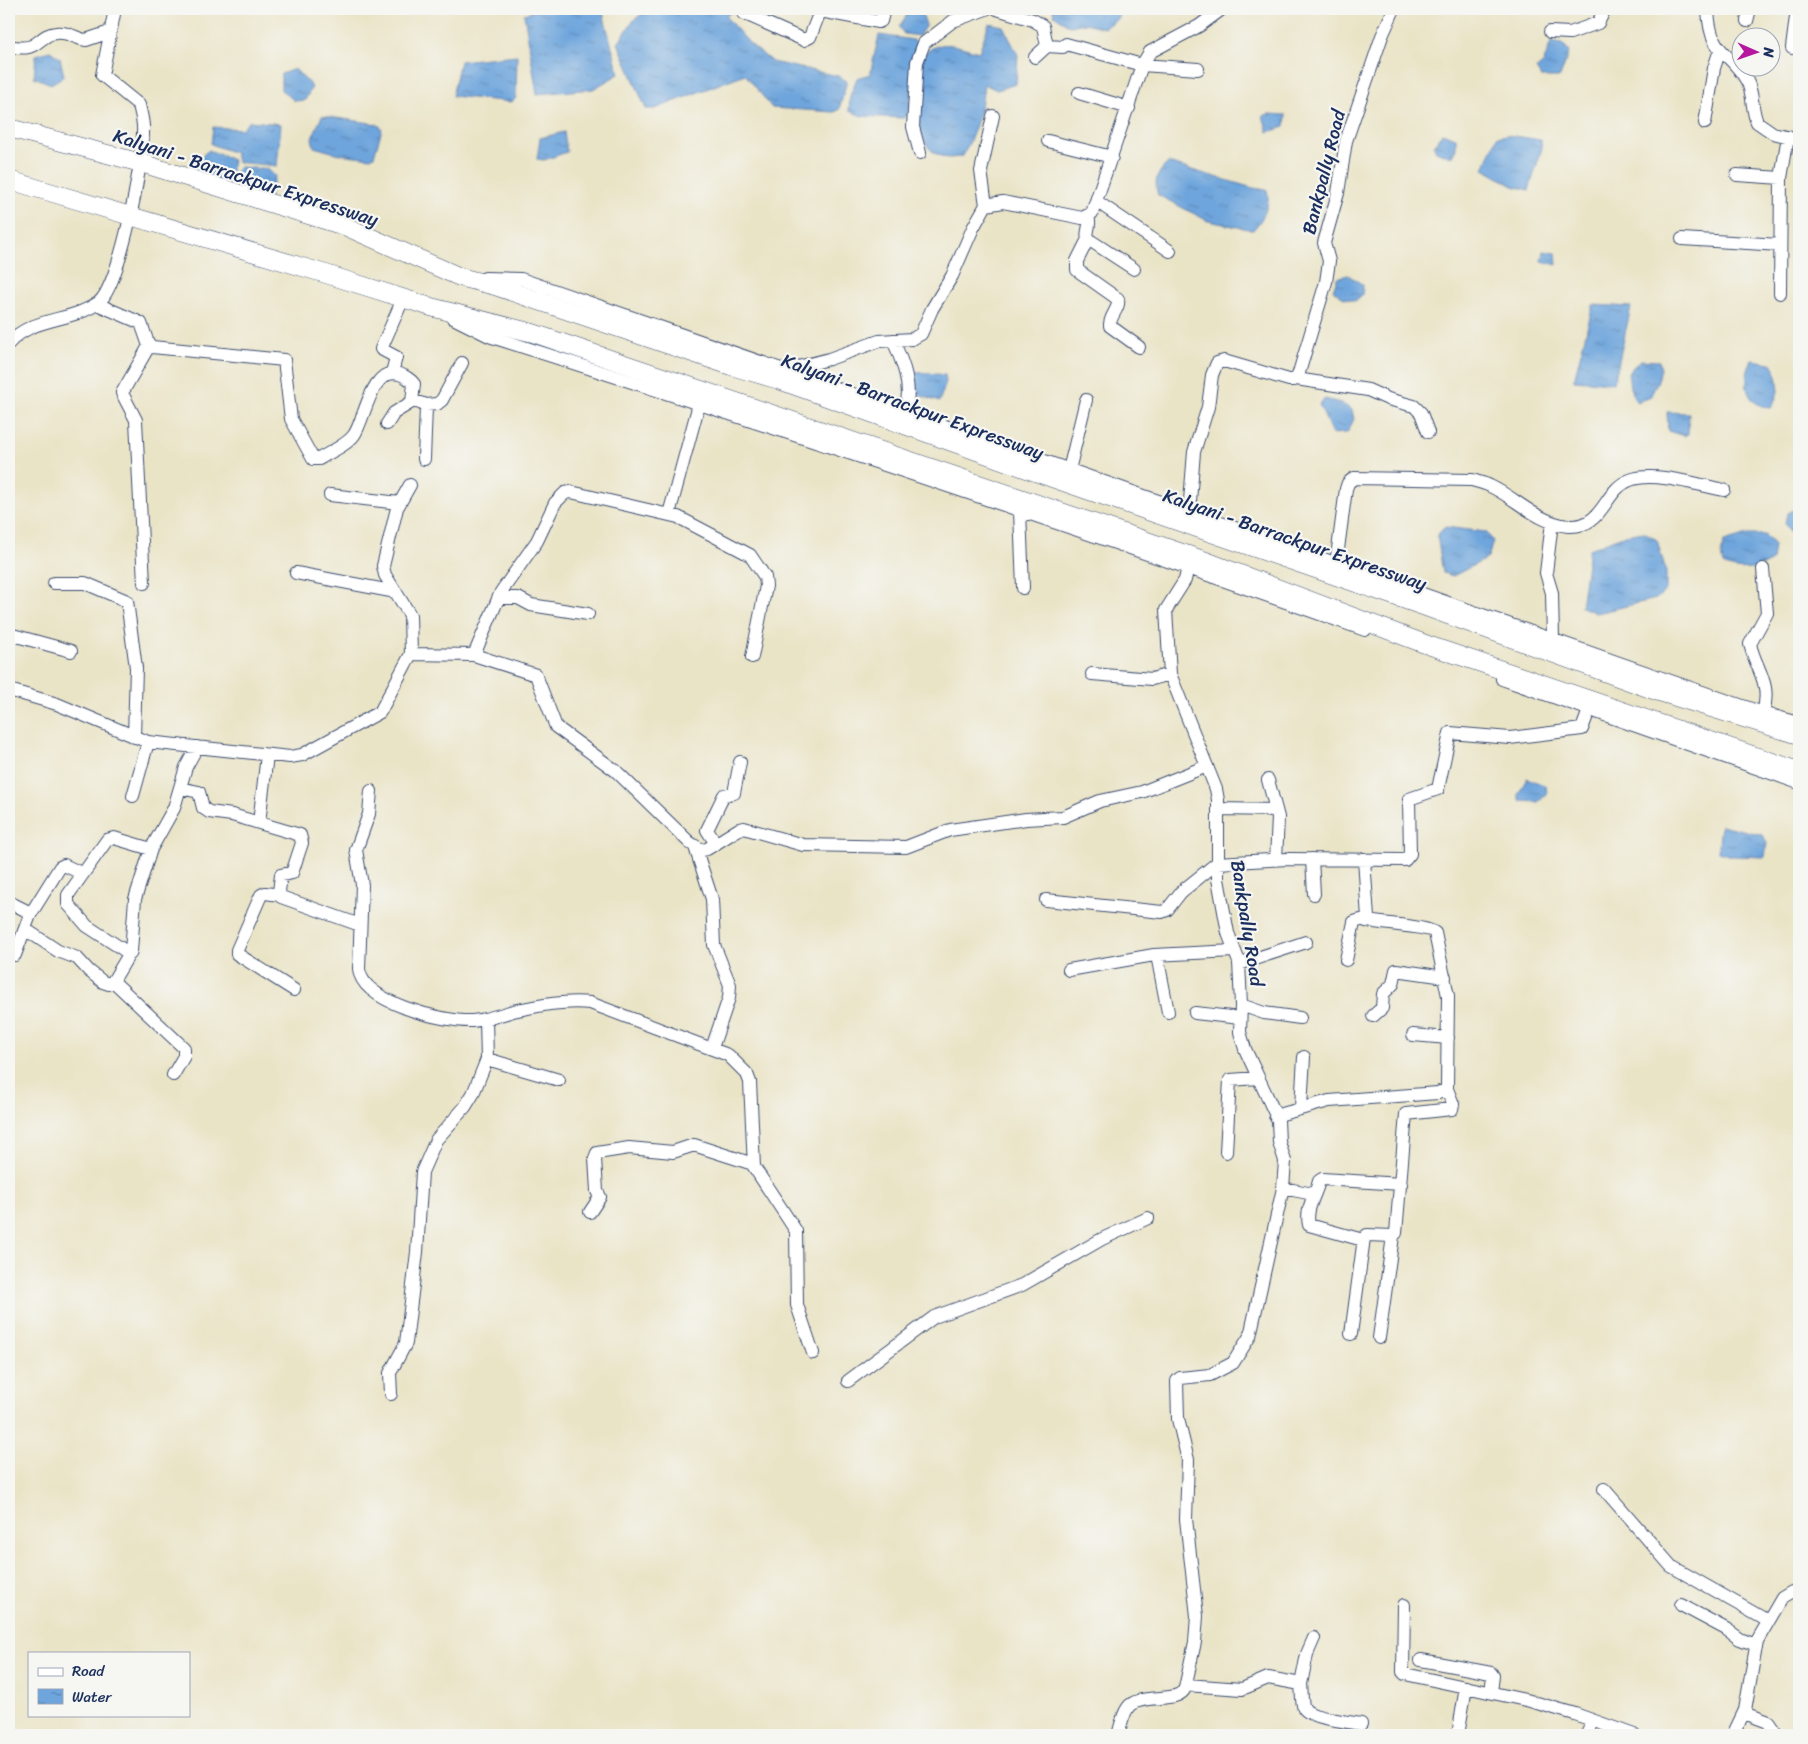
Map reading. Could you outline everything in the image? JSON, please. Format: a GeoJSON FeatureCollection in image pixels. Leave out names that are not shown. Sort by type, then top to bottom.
{"type":"FeatureCollection","features":[{"type":"Feature","properties":{"kind":"highway","name":"Kalyani - Barrackpur Expressway"},"geometry":{"type":"LineString","coordinates":[[9,128],[32,136],[141,163],[347,227],[460,277],[513,292],[731,366],[779,380],[1204,531],[1423,606],[1597,670],[1799,735]]}},
{"type":"Feature","properties":{"kind":"highway"},"geometry":{"type":"LineString","coordinates":[[9,180],[40,191],[130,215],[431,307],[533,333],[1203,560],[1425,644],[1799,771]]}},
{"type":"Feature","properties":{"kind":"street"},"geometry":{"type":"LineString","coordinates":[[9,343],[15,336],[28,328],[97,304],[110,289],[130,215],[141,163],[144,130],[139,105],[102,75],[115,9]]}},
{"type":"Feature","properties":{"kind":"street"},"geometry":{"type":"LineString","coordinates":[[743,13],[766,25],[804,40],[810,37],[820,10],[879,22],[884,9]]}},
{"type":"Feature","properties":{"kind":"street"},"geometry":{"type":"LineString","coordinates":[[920,153],[913,127],[917,62],[924,43],[962,13],[986,9]]}},
{"type":"Feature","properties":{"kind":"street"},"geometry":{"type":"LineString","coordinates":[[997,9],[1033,20],[1043,26],[1047,46]]}},
{"type":"Feature","properties":{"kind":"street"},"geometry":{"type":"LineString","coordinates":[[986,205],[1004,202],[1082,218],[1092,213],[1142,65],[1150,52],[1199,26],[1222,9]]}},
{"type":"Feature","properties":{"kind":"street","name":"Bankpally Road"},"geometry":{"type":"LineString","coordinates":[[1296,378],[1326,282],[1329,261],[1324,243],[1338,193],[1346,141],[1382,36],[1394,9]]}},
{"type":"Feature","properties":{"kind":"street"},"geometry":{"type":"LineString","coordinates":[[1550,32],[1570,33],[1598,23],[1605,9]]}},
{"type":"Feature","properties":{"kind":"street"},"geometry":{"type":"LineString","coordinates":[[1708,9],[1711,36],[1720,50],[1747,82],[1757,122],[1773,132],[1794,137],[1781,178],[1780,293]]}},
{"type":"Feature","properties":{"kind":"street"},"geometry":{"type":"LineString","coordinates":[[1792,48],[1797,9]]}},
{"type":"Feature","properties":{"kind":"street"},"geometry":{"type":"LineString","coordinates":[[9,46],[29,48],[54,33],[71,34],[86,40],[110,32]]}},
{"type":"Feature","properties":{"kind":"street"},"geometry":{"type":"LineString","coordinates":[[1035,57],[1047,46],[1063,46],[1066,44],[1142,65],[1198,69]]}},
{"type":"Feature","properties":{"kind":"street"},"geometry":{"type":"LineString","coordinates":[[1705,123],[1714,68],[1720,50]]}},
{"type":"Feature","properties":{"kind":"street"},"geometry":{"type":"LineString","coordinates":[[1079,93],[1129,108]]}},
{"type":"Feature","properties":{"kind":"street"},"geometry":{"type":"LineString","coordinates":[[789,373],[798,367],[829,359],[879,341],[912,339],[921,334],[932,309],[952,276],[973,228],[986,205],[981,171],[992,116]]}},
{"type":"Feature","properties":{"kind":"street"},"geometry":{"type":"LineString","coordinates":[[1048,141],[1112,157]]}},
{"type":"Feature","properties":{"kind":"street"},"geometry":{"type":"LineString","coordinates":[[1737,176],[1781,178]]}},
{"type":"Feature","properties":{"kind":"street"},"geometry":{"type":"LineString","coordinates":[[1096,201],[1170,251]]}},
{"type":"Feature","properties":{"kind":"street"},"geometry":{"type":"LineString","coordinates":[[1088,216],[1090,223],[1088,239],[1077,262],[1078,270],[1118,299],[1118,304],[1109,324],[1139,346]]}},
{"type":"Feature","properties":{"kind":"street"},"geometry":{"type":"LineString","coordinates":[[1088,239],[1134,269]]}},
{"type":"Feature","properties":{"kind":"street"},"geometry":{"type":"LineString","coordinates":[[1682,239],[1780,246]]}},
{"type":"Feature","properties":{"kind":"street"},"geometry":{"type":"LineString","coordinates":[[460,277],[522,279],[1763,713],[1799,722]]}},
{"type":"Feature","properties":{"kind":"street"},"geometry":{"type":"LineString","coordinates":[[392,373],[396,357],[381,349],[403,298]]}},
{"type":"Feature","properties":{"kind":"street"},"geometry":{"type":"LineString","coordinates":[[97,304],[141,323],[149,346],[122,393],[136,420],[144,583]]}},
{"type":"Feature","properties":{"kind":"street"},"geometry":{"type":"LineString","coordinates":[[431,307],[489,336],[699,404],[1188,568],[1799,783]]}},
{"type":"Feature","properties":{"kind":"street"},"geometry":{"type":"LineString","coordinates":[[893,340],[906,376],[908,396],[906,412]]}},
{"type":"Feature","properties":{"kind":"street"},"geometry":{"type":"LineString","coordinates":[[149,346],[284,360],[291,419],[313,459],[316,460],[353,436],[362,412],[380,379],[392,373],[401,374],[413,381],[415,389],[412,401],[409,406],[396,411],[387,424]]}},
{"type":"Feature","properties":{"kind":"street"},"geometry":{"type":"LineString","coordinates":[[1188,513],[1194,452],[1208,407],[1212,375],[1217,363],[1224,361],[1289,380],[1296,378],[1368,390],[1388,400],[1414,406],[1421,413],[1428,432]]}},
{"type":"Feature","properties":{"kind":"street"},"geometry":{"type":"LineString","coordinates":[[412,401],[426,405],[437,404],[442,400],[462,363]]}},
{"type":"Feature","properties":{"kind":"street"},"geometry":{"type":"LineString","coordinates":[[1070,470],[1086,400]]}},
{"type":"Feature","properties":{"kind":"street"},"geometry":{"type":"LineString","coordinates":[[669,514],[699,404]]}},
{"type":"Feature","properties":{"kind":"street"},"geometry":{"type":"LineString","coordinates":[[424,459],[426,405]]}},
{"type":"Feature","properties":{"kind":"street"},"geometry":{"type":"LineString","coordinates":[[1336,564],[1346,489],[1348,483],[1354,478],[1472,480],[1490,486],[1552,522],[1575,526],[1590,522],[1622,484],[1642,477],[1679,481],[1724,490]]}},
{"type":"Feature","properties":{"kind":"street"},"geometry":{"type":"LineString","coordinates":[[9,690],[58,704],[148,742],[290,757],[302,755],[373,718],[383,708],[411,654],[410,615],[386,575],[383,566],[399,503],[410,485]]}},
{"type":"Feature","properties":{"kind":"street"},"geometry":{"type":"LineString","coordinates":[[474,655],[498,598],[538,541],[553,507],[565,493],[577,492],[669,514],[744,551],[756,562],[765,577],[766,595],[752,657]]}},
{"type":"Feature","properties":{"kind":"street"},"geometry":{"type":"LineString","coordinates":[[330,495],[399,503]]}},
{"type":"Feature","properties":{"kind":"street"},"geometry":{"type":"LineString","coordinates":[[1020,511],[1023,588]]}},
{"type":"Feature","properties":{"kind":"street"},"geometry":{"type":"LineString","coordinates":[[1552,522],[1546,573],[1552,590],[1553,640]]}},
{"type":"Feature","properties":{"kind":"street","name":"Bankpally Road"},"geometry":{"type":"LineString","coordinates":[[1186,1685],[1195,1642],[1197,1616],[1186,1519],[1188,1460],[1178,1419],[1177,1381],[1180,1378],[1210,1375],[1233,1363],[1250,1336],[1285,1167],[1276,1116],[1242,1041],[1239,964],[1221,903],[1217,863],[1218,809],[1216,789],[1170,674],[1166,610],[1184,580],[1188,568]]}},
{"type":"Feature","properties":{"kind":"street"},"geometry":{"type":"LineString","coordinates":[[1763,569],[1767,613],[1750,644],[1763,677],[1767,695],[1763,713]]}},
{"type":"Feature","properties":{"kind":"street"},"geometry":{"type":"LineString","coordinates":[[296,573],[396,592]]}},
{"type":"Feature","properties":{"kind":"street"},"geometry":{"type":"LineString","coordinates":[[54,582],[85,583],[122,597],[127,601],[136,668],[134,737]]}},
{"type":"Feature","properties":{"kind":"street"},"geometry":{"type":"LineString","coordinates":[[498,598],[518,598],[531,605],[588,614]]}},
{"type":"Feature","properties":{"kind":"street"},"geometry":{"type":"LineString","coordinates":[[9,634],[71,651]]}},
{"type":"Feature","properties":{"kind":"street"},"geometry":{"type":"LineString","coordinates":[[411,654],[474,655],[536,675],[556,727],[616,771],[695,847],[712,899],[714,945],[730,985],[729,998],[712,1048]]}},
{"type":"Feature","properties":{"kind":"street"},"geometry":{"type":"LineString","coordinates":[[1092,674],[1152,679],[1170,674]]}},
{"type":"Feature","properties":{"kind":"street"},"geometry":{"type":"LineString","coordinates":[[1046,900],[1165,912],[1181,892],[1217,863],[1312,859],[1405,860],[1409,857],[1409,799],[1438,789],[1450,732],[1510,738],[1582,729],[1589,710]]}},
{"type":"Feature","properties":{"kind":"street"},"geometry":{"type":"LineString","coordinates":[[133,796],[148,742]]}},
{"type":"Feature","properties":{"kind":"street"},"geometry":{"type":"LineString","coordinates":[[25,929],[58,951],[78,958],[87,970],[103,982],[109,984],[112,981],[130,954],[133,943],[135,899],[151,849],[174,808],[186,767],[197,747]]}},
{"type":"Feature","properties":{"kind":"street"},"geometry":{"type":"LineString","coordinates":[[258,823],[267,755]]}},
{"type":"Feature","properties":{"kind":"street"},"geometry":{"type":"LineString","coordinates":[[716,844],[707,830],[724,795],[734,794],[740,762]]}},
{"type":"Feature","properties":{"kind":"street"},"geometry":{"type":"LineString","coordinates":[[695,847],[707,849],[739,829],[744,828],[803,845],[906,847],[950,830],[1026,818],[1064,816],[1100,801],[1142,792],[1207,766]]}},
{"type":"Feature","properties":{"kind":"street"},"geometry":{"type":"LineString","coordinates":[[1268,780],[1278,822],[1276,860]]}},
{"type":"Feature","properties":{"kind":"street"},"geometry":{"type":"LineString","coordinates":[[180,788],[199,792],[203,808],[209,812],[232,815],[300,835],[303,840],[292,873],[281,875],[280,895]]}},
{"type":"Feature","properties":{"kind":"street"},"geometry":{"type":"LineString","coordinates":[[371,791],[369,814],[356,850],[362,885],[360,974],[380,996],[391,1002],[431,1016],[467,1021],[486,1019],[540,1006],[573,1002],[590,1003],[712,1048],[734,1060],[749,1077],[753,1164],[761,1180],[796,1231],[797,1305],[813,1353]]}},
{"type":"Feature","properties":{"kind":"street"},"geometry":{"type":"LineString","coordinates":[[1218,809],[1276,810]]}},
{"type":"Feature","properties":{"kind":"street"},"geometry":{"type":"LineString","coordinates":[[130,954],[87,926],[68,904],[68,895],[110,838],[151,849]]}},
{"type":"Feature","properties":{"kind":"street"},"geometry":{"type":"LineString","coordinates":[[1312,859],[1314,894]]}},
{"type":"Feature","properties":{"kind":"street"},"geometry":{"type":"LineString","coordinates":[[1364,859],[1368,918],[1366,920]]}},
{"type":"Feature","properties":{"kind":"street"},"geometry":{"type":"LineString","coordinates":[[16,955],[32,913],[61,865],[83,874]]}},
{"type":"Feature","properties":{"kind":"street"},"geometry":{"type":"LineString","coordinates":[[294,990],[237,954],[237,950],[261,895],[265,893],[280,895],[283,899],[360,924]]}},
{"type":"Feature","properties":{"kind":"street"},"geometry":{"type":"LineString","coordinates":[[9,902],[32,913]]}},
{"type":"Feature","properties":{"kind":"street"},"geometry":{"type":"LineString","coordinates":[[1346,960],[1354,922],[1366,920],[1433,930],[1437,937],[1446,977],[1448,996],[1450,1097],[1453,1107],[1450,1110],[1406,1114],[1402,1184],[1379,1338]]}},
{"type":"Feature","properties":{"kind":"street"},"geometry":{"type":"LineString","coordinates":[[1239,964],[1306,942]]}},
{"type":"Feature","properties":{"kind":"street"},"geometry":{"type":"LineString","coordinates":[[1069,970],[1157,955],[1234,951]]}},
{"type":"Feature","properties":{"kind":"street"},"geometry":{"type":"LineString","coordinates":[[1157,955],[1168,1012]]}},
{"type":"Feature","properties":{"kind":"street"},"geometry":{"type":"LineString","coordinates":[[1373,1016],[1382,1008],[1383,994],[1393,984],[1396,970],[1446,977]]}},
{"type":"Feature","properties":{"kind":"street"},"geometry":{"type":"LineString","coordinates":[[112,981],[184,1048],[184,1056],[173,1075]]}},
{"type":"Feature","properties":{"kind":"street"},"geometry":{"type":"LineString","coordinates":[[1241,1005],[1264,1013],[1300,1018]]}},
{"type":"Feature","properties":{"kind":"street"},"geometry":{"type":"LineString","coordinates":[[1195,1013],[1240,1018]]}},
{"type":"Feature","properties":{"kind":"street"},"geometry":{"type":"LineString","coordinates":[[391,1394],[390,1372],[406,1343],[417,1252],[422,1172],[436,1140],[468,1102],[487,1059],[486,1019]]}},
{"type":"Feature","properties":{"kind":"street"},"geometry":{"type":"LineString","coordinates":[[1413,1035],[1448,1038]]}},
{"type":"Feature","properties":{"kind":"street"},"geometry":{"type":"LineString","coordinates":[[1301,1107],[1304,1057]]}},
{"type":"Feature","properties":{"kind":"street"},"geometry":{"type":"LineString","coordinates":[[487,1059],[559,1080]]}},
{"type":"Feature","properties":{"kind":"street"},"geometry":{"type":"LineString","coordinates":[[1226,1152],[1230,1080],[1258,1078]]}},
{"type":"Feature","properties":{"kind":"street"},"geometry":{"type":"LineString","coordinates":[[1276,1116],[1301,1107],[1329,1101],[1438,1092],[1450,1097]]}},
{"type":"Feature","properties":{"kind":"street"},"geometry":{"type":"LineString","coordinates":[[590,1212],[600,1197],[597,1191],[595,1158],[597,1153],[623,1149],[674,1152],[694,1145],[753,1164]]}},
{"type":"Feature","properties":{"kind":"street"},"geometry":{"type":"LineString","coordinates":[[1363,1240],[1309,1225],[1318,1181],[1322,1179],[1402,1184]]}},
{"type":"Feature","properties":{"kind":"street"},"geometry":{"type":"LineString","coordinates":[[1282,1188],[1314,1194]]}},
{"type":"Feature","properties":{"kind":"street"},"geometry":{"type":"LineString","coordinates":[[848,1381],[934,1317],[1022,1285],[1102,1239],[1148,1218]]}},
{"type":"Feature","properties":{"kind":"street"},"geometry":{"type":"LineString","coordinates":[[1351,1334],[1363,1240],[1367,1235],[1393,1236]]}},
{"type":"Feature","properties":{"kind":"street"},"geometry":{"type":"LineString","coordinates":[[1604,1489],[1671,1566],[1768,1621]]}},
{"type":"Feature","properties":{"kind":"street"},"geometry":{"type":"LineString","coordinates":[[1733,1735],[1744,1713],[1756,1645],[1782,1598],[1792,1592],[1799,1594]]}},
{"type":"Feature","properties":{"kind":"street"},"geometry":{"type":"LineString","coordinates":[[1404,1605],[1403,1672],[1408,1675],[1530,1701],[1634,1735]]}},
{"type":"Feature","properties":{"kind":"street"},"geometry":{"type":"LineString","coordinates":[[1681,1605],[1726,1629],[1740,1640],[1756,1645]]}},
{"type":"Feature","properties":{"kind":"street"},"geometry":{"type":"LineString","coordinates":[[1314,1638],[1307,1654],[1301,1684],[1304,1707],[1307,1711],[1326,1718],[1361,1724]]}},
{"type":"Feature","properties":{"kind":"street"},"geometry":{"type":"LineString","coordinates":[[1421,1660],[1491,1673],[1493,1676],[1491,1692]]}},
{"type":"Feature","properties":{"kind":"street"},"geometry":{"type":"LineString","coordinates":[[1118,1735],[1126,1710],[1132,1704],[1156,1697],[1176,1697],[1183,1692],[1186,1685],[1242,1689],[1268,1678],[1301,1684]]}},
{"type":"Feature","properties":{"kind":"street"},"geometry":{"type":"LineString","coordinates":[[1458,1735],[1466,1687]]}},
{"type":"Feature","properties":{"kind":"street"},"geometry":{"type":"LineString","coordinates":[[1744,1713],[1768,1722],[1777,1735]]}},
{"type":"Feature","properties":{"kind":"street"},"geometry":{"type":"LineString","coordinates":[[1587,1735],[1592,1720]]}},
{"type":"Feature","properties":{"kind":"water"},"geometry":{"type":"Polygon","coordinates":[[[540,9],[602,9],[619,74],[593,89],[537,94],[524,14],[540,9]]]}},
{"type":"Feature","properties":{"kind":"water"},"geometry":{"type":"Polygon","coordinates":[[[648,9],[734,9],[726,17],[750,44],[772,62],[838,76],[847,81],[839,110],[834,112],[772,108],[745,74],[655,109],[646,109],[618,43],[633,21],[648,9]]]}},
{"type":"Feature","properties":{"kind":"water"},"geometry":{"type":"Polygon","coordinates":[[[1053,9],[1120,9],[1118,18],[1104,28],[1085,23],[1070,26],[1054,15],[1053,9]]]}},
{"type":"Feature","properties":{"kind":"water"},"geometry":{"type":"Polygon","coordinates":[[[910,10],[923,16],[926,25],[919,36],[904,34],[899,27],[910,10]]]}},
{"type":"Feature","properties":{"kind":"water"},"geometry":{"type":"Polygon","coordinates":[[[989,23],[1003,26],[1018,55],[1016,84],[997,90],[984,84],[982,103],[977,121],[963,156],[944,157],[932,151],[924,141],[920,128],[918,98],[922,56],[929,50],[942,45],[956,46],[979,52],[989,23]]]}},
{"type":"Feature","properties":{"kind":"water"},"geometry":{"type":"Polygon","coordinates":[[[879,35],[914,40],[916,43],[909,114],[903,118],[862,116],[849,111],[850,96],[857,78],[870,74],[879,35]]]}},
{"type":"Feature","properties":{"kind":"water"},"geometry":{"type":"Polygon","coordinates":[[[1551,42],[1562,44],[1569,52],[1560,77],[1541,77],[1536,69],[1543,64],[1551,42]]]}},
{"type":"Feature","properties":{"kind":"water"},"geometry":{"type":"Polygon","coordinates":[[[50,51],[60,58],[64,76],[51,84],[34,77],[36,55],[50,51]]]}},
{"type":"Feature","properties":{"kind":"water"},"geometry":{"type":"Polygon","coordinates":[[[517,55],[516,98],[512,102],[452,96],[460,61],[517,55]]]}},
{"type":"Feature","properties":{"kind":"water"},"geometry":{"type":"Polygon","coordinates":[[[295,69],[312,87],[305,100],[295,101],[281,90],[281,74],[295,69]]]}},
{"type":"Feature","properties":{"kind":"water"},"geometry":{"type":"Polygon","coordinates":[[[1269,114],[1286,115],[1285,127],[1268,132],[1263,116],[1269,114]]]}},
{"type":"Feature","properties":{"kind":"water"},"geometry":{"type":"Polygon","coordinates":[[[322,116],[378,124],[382,129],[374,156],[371,158],[339,154],[314,147],[312,138],[322,116]]]}},
{"type":"Feature","properties":{"kind":"water"},"geometry":{"type":"Polygon","coordinates":[[[250,121],[281,124],[277,166],[237,162],[235,153],[211,144],[213,127],[241,129],[250,121]]]}},
{"type":"Feature","properties":{"kind":"water"},"geometry":{"type":"Polygon","coordinates":[[[564,132],[567,152],[544,160],[537,159],[540,138],[564,132]]]}},
{"type":"Feature","properties":{"kind":"water"},"geometry":{"type":"Polygon","coordinates":[[[1442,133],[1456,138],[1456,148],[1451,157],[1436,151],[1434,146],[1442,133]]]}},
{"type":"Feature","properties":{"kind":"water"},"geometry":{"type":"Polygon","coordinates":[[[1507,135],[1541,140],[1542,148],[1529,190],[1513,186],[1484,169],[1497,137],[1507,135]]]}},
{"type":"Feature","properties":{"kind":"water"},"geometry":{"type":"Polygon","coordinates":[[[209,150],[233,160],[229,185],[193,177],[194,162],[209,150]]]}},
{"type":"Feature","properties":{"kind":"water"},"geometry":{"type":"Polygon","coordinates":[[[1168,163],[1253,188],[1267,190],[1268,201],[1263,216],[1253,230],[1208,221],[1158,195],[1157,177],[1168,163]]]}},
{"type":"Feature","properties":{"kind":"water"},"geometry":{"type":"Polygon","coordinates":[[[240,167],[267,169],[275,176],[269,201],[231,198],[235,172],[240,167]]]}},
{"type":"Feature","properties":{"kind":"water"},"geometry":{"type":"Polygon","coordinates":[[[1544,251],[1556,253],[1557,265],[1542,261],[1544,251]]]}},
{"type":"Feature","properties":{"kind":"water"},"geometry":{"type":"Polygon","coordinates":[[[1348,275],[1363,285],[1362,295],[1355,301],[1342,297],[1333,290],[1337,278],[1348,275]]]}},
{"type":"Feature","properties":{"kind":"water"},"geometry":{"type":"Polygon","coordinates":[[[1593,305],[1631,307],[1614,383],[1574,380],[1593,305]]]}},
{"type":"Feature","properties":{"kind":"water"},"geometry":{"type":"Polygon","coordinates":[[[1641,360],[1659,361],[1660,370],[1650,397],[1637,402],[1630,388],[1628,372],[1641,360]]]}},
{"type":"Feature","properties":{"kind":"water"},"geometry":{"type":"Polygon","coordinates":[[[1752,360],[1771,363],[1777,375],[1778,391],[1771,408],[1762,406],[1750,397],[1746,383],[1752,360]]]}},
{"type":"Feature","properties":{"kind":"water"},"geometry":{"type":"Polygon","coordinates":[[[911,371],[945,375],[946,382],[939,402],[905,390],[911,371]]]}},
{"type":"Feature","properties":{"kind":"water"},"geometry":{"type":"Polygon","coordinates":[[[1325,399],[1341,403],[1352,410],[1354,419],[1347,433],[1332,434],[1319,404],[1325,399]]]}},
{"type":"Feature","properties":{"kind":"water"},"geometry":{"type":"Polygon","coordinates":[[[1667,412],[1689,413],[1688,434],[1684,436],[1668,431],[1667,412]]]}},
{"type":"Feature","properties":{"kind":"water"},"geometry":{"type":"Polygon","coordinates":[[[1799,507],[1799,537],[1795,539],[1785,524],[1787,513],[1799,507]]]}},
{"type":"Feature","properties":{"kind":"water"},"geometry":{"type":"Polygon","coordinates":[[[1445,527],[1486,532],[1493,541],[1488,558],[1453,576],[1443,573],[1437,535],[1445,527]]]}},
{"type":"Feature","properties":{"kind":"water"},"geometry":{"type":"Polygon","coordinates":[[[1644,532],[1657,540],[1666,571],[1666,590],[1656,599],[1597,613],[1581,607],[1589,549],[1625,535],[1644,532]]]}},
{"type":"Feature","properties":{"kind":"water"},"geometry":{"type":"Polygon","coordinates":[[[1747,535],[1765,535],[1774,545],[1772,561],[1760,567],[1742,570],[1723,565],[1721,554],[1724,542],[1747,535]]]}},
{"type":"Feature","properties":{"kind":"water"},"geometry":{"type":"Polygon","coordinates":[[[1527,778],[1546,786],[1547,794],[1538,802],[1521,801],[1518,795],[1527,778]]]}},
{"type":"Feature","properties":{"kind":"water"},"geometry":{"type":"Polygon","coordinates":[[[1721,825],[1763,835],[1767,843],[1765,857],[1732,856],[1718,852],[1721,825]]]}}]}
